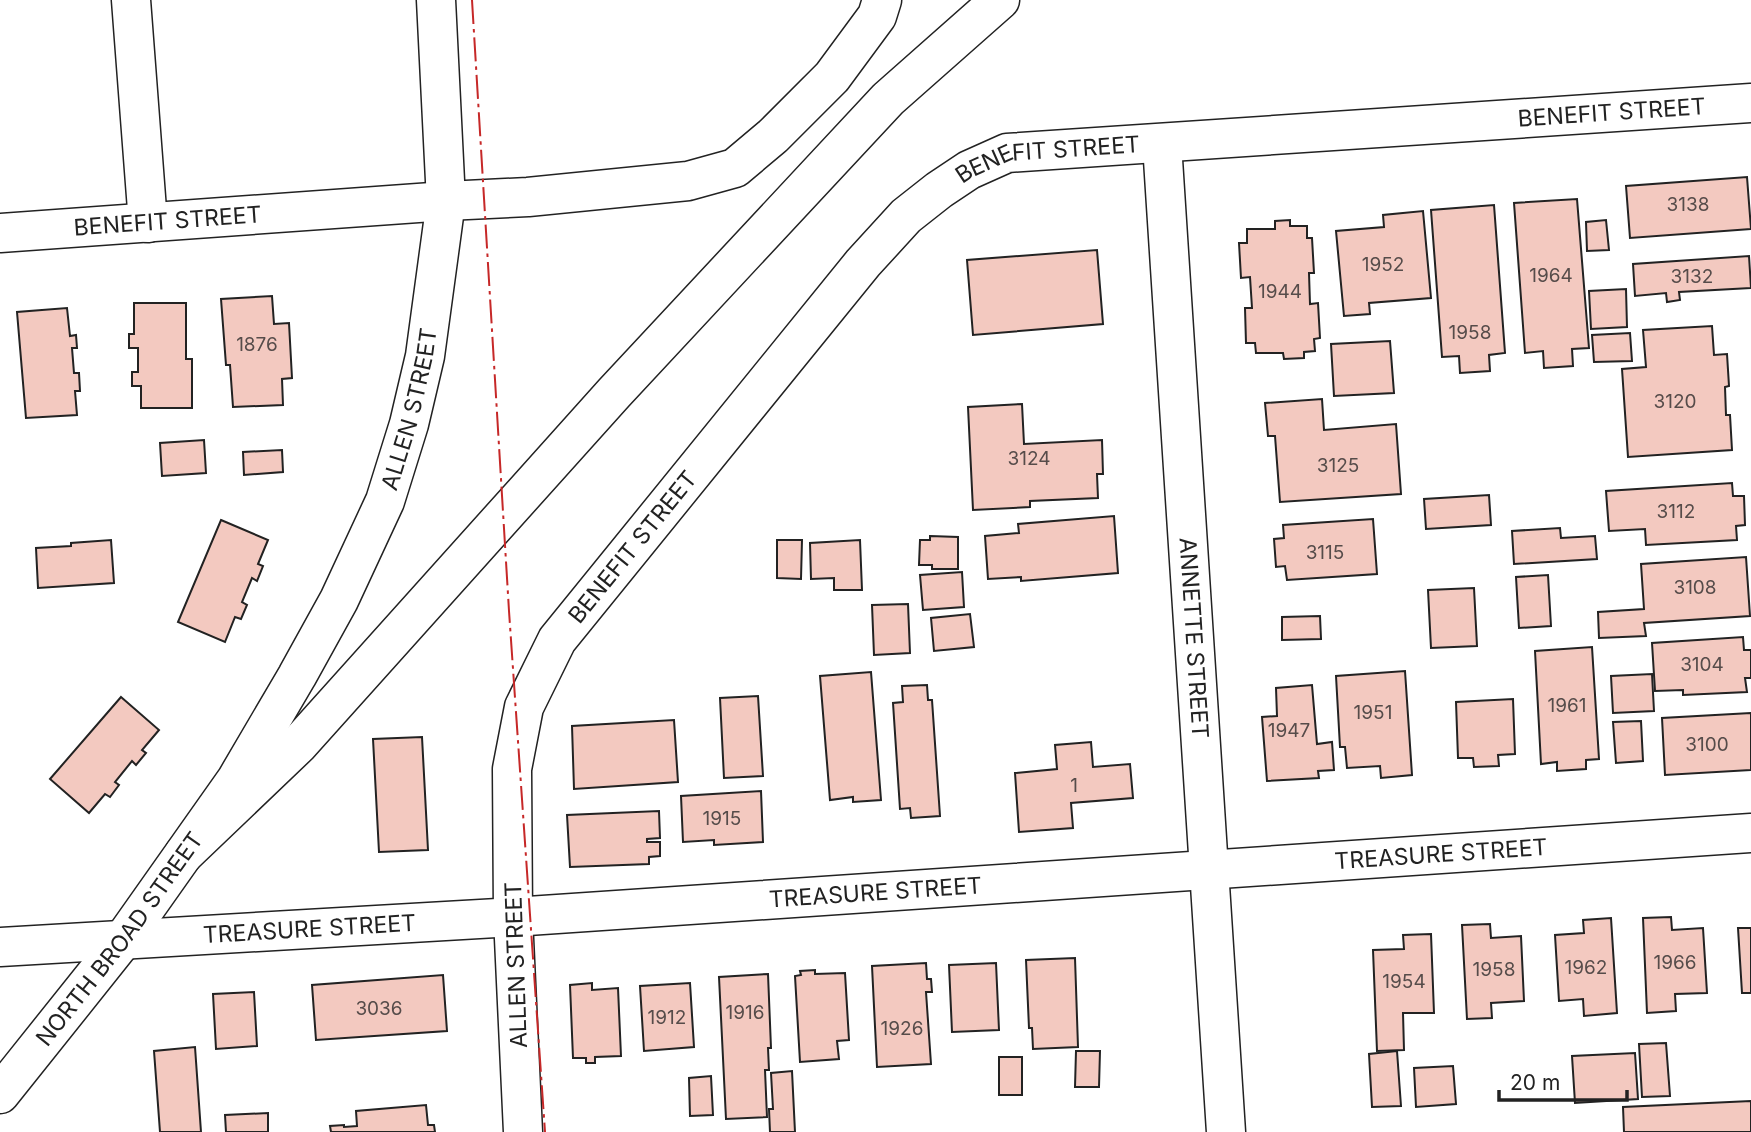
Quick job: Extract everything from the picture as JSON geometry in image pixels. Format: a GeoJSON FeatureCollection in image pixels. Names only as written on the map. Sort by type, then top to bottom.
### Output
{"type":"FeatureCollection","features":[{"type":"Feature","properties":{"kind":"main road"},"geometry":{"type":"LineString","coordinates":[[131,0],[148,223]]}},
{"type":"Feature","properties":{"kind":"main road","name":"ALLEN STREET"},"geometry":{"type":"LineString","coordinates":[[236,780],[339,600],[385,501],[409,424],[425,356],[446,201],[436,0]]}},
{"type":"Feature","properties":{"kind":"main road","name":"BENEFIT STREET"},"geometry":{"type":"LineString","coordinates":[[0,233],[528,197],[688,181],[734,168],[772,136],[832,77],[877,16],[882,0]]}},
{"type":"Feature","properties":{"kind":"main road"},"geometry":{"type":"LineString","coordinates":[[184,854],[298,745],[614,393],[888,99],[1000,0]]}},
{"type":"Feature","properties":{"kind":"main road","name":"BENEFIT STREET"},"geometry":{"type":"LineString","coordinates":[[558,640],[863,263],[906,216],[969,170],[1007,153],[1751,103]]}},
{"type":"Feature","properties":{"kind":"main road","name":"ANNETTE STREET"},"geometry":{"type":"LineString","coordinates":[[1162,144],[1226,1132]]}},
{"type":"Feature","properties":{"kind":"main road","name":"ALLEN STREET"},"geometry":{"type":"LineString","coordinates":[[523,1132],[513,917],[512,769],[524,707],[558,640]]}},
{"type":"Feature","properties":{"kind":"main road","name":"NORTH BROAD STREET"},"geometry":{"type":"LineString","coordinates":[[0,1094],[123,940],[236,780]]}},
{"type":"Feature","properties":{"kind":"main road","name":"TREASURE STREET"},"geometry":{"type":"LineString","coordinates":[[0,947],[513,917],[1751,833]]}},
{"type":"Feature","properties":{"kind":"building"},"geometry":{"type":"Polygon","coordinates":[[[1747,177],[1751,229],[1630,238],[1626,186],[1747,177]]]}},
{"type":"Feature","properties":{"kind":"building"},"geometry":{"type":"Polygon","coordinates":[[[1577,199],[1589,348],[1572,349],[1573,366],[1544,368],[1543,351],[1525,353],[1514,203],[1577,199]]]}},
{"type":"Feature","properties":{"kind":"building"},"geometry":{"type":"Polygon","coordinates":[[[1494,205],[1505,353],[1489,355],[1490,371],[1460,373],[1459,356],[1442,357],[1431,210],[1494,205]]]}},
{"type":"Feature","properties":{"kind":"building"},"geometry":{"type":"Polygon","coordinates":[[[1423,211],[1431,298],[1369,303],[1370,314],[1344,316],[1336,231],[1384,227],[1383,215],[1423,211]]]}},
{"type":"Feature","properties":{"kind":"building"},"geometry":{"type":"Polygon","coordinates":[[[1290,220],[1290,226],[1307,226],[1307,238],[1312,238],[1314,273],[1309,273],[1310,304],[1318,303],[1320,338],[1314,339],[1315,351],[1304,352],[1304,358],[1284,359],[1283,353],[1256,353],[1255,343],[1246,343],[1245,308],[1252,308],[1250,277],[1241,278],[1239,243],[1247,243],[1247,229],[1275,229],[1275,221],[1290,220]]]}},
{"type":"Feature","properties":{"kind":"building"},"geometry":{"type":"Polygon","coordinates":[[[1606,220],[1609,250],[1587,251],[1586,222],[1606,220]]]}},
{"type":"Feature","properties":{"kind":"building"},"geometry":{"type":"Polygon","coordinates":[[[1097,250],[1103,324],[973,335],[967,260],[1097,250]]]}},
{"type":"Feature","properties":{"kind":"building"},"geometry":{"type":"Polygon","coordinates":[[[1749,256],[1751,288],[1679,292],[1680,300],[1667,302],[1666,293],[1635,296],[1633,264],[1749,256]]]}},
{"type":"Feature","properties":{"kind":"building"},"geometry":{"type":"Polygon","coordinates":[[[1626,289],[1627,327],[1591,329],[1589,291],[1626,289]]]}},
{"type":"Feature","properties":{"kind":"building"},"geometry":{"type":"Polygon","coordinates":[[[272,296],[274,324],[289,323],[292,378],[282,379],[283,405],[233,407],[230,365],[226,365],[221,299],[272,296]]]}},
{"type":"Feature","properties":{"kind":"building"},"geometry":{"type":"Polygon","coordinates":[[[134,303],[186,303],[186,359],[192,359],[192,408],[141,408],[141,386],[132,386],[132,372],[138,372],[138,348],[129,348],[129,334],[134,334],[134,303]]]}},
{"type":"Feature","properties":{"kind":"building"},"geometry":{"type":"Polygon","coordinates":[[[67,308],[70,336],[76,335],[77,348],[72,348],[74,373],[79,373],[80,391],[75,391],[77,415],[26,418],[17,312],[67,308]]]}},
{"type":"Feature","properties":{"kind":"building"},"geometry":{"type":"Polygon","coordinates":[[[1712,326],[1714,355],[1727,354],[1729,386],[1725,387],[1726,415],[1730,415],[1732,450],[1628,457],[1622,369],[1646,367],[1643,330],[1712,326]]]}},
{"type":"Feature","properties":{"kind":"building"},"geometry":{"type":"Polygon","coordinates":[[[1630,333],[1632,361],[1594,362],[1592,335],[1630,333]]]}},
{"type":"Feature","properties":{"kind":"building"},"geometry":{"type":"Polygon","coordinates":[[[1390,341],[1394,393],[1334,396],[1331,344],[1390,341]]]}},
{"type":"Feature","properties":{"kind":"building"},"geometry":{"type":"Polygon","coordinates":[[[1322,399],[1324,430],[1396,424],[1401,494],[1280,502],[1275,436],[1268,436],[1265,403],[1322,399]]]}},
{"type":"Feature","properties":{"kind":"building"},"geometry":{"type":"Polygon","coordinates":[[[1022,404],[1024,444],[1102,440],[1103,474],[1097,474],[1098,498],[1030,501],[1030,507],[973,510],[968,407],[1022,404]]]}},
{"type":"Feature","properties":{"kind":"building"},"geometry":{"type":"Polygon","coordinates":[[[204,440],[206,473],[162,476],[160,443],[204,440]]]}},
{"type":"Feature","properties":{"kind":"building"},"geometry":{"type":"Polygon","coordinates":[[[282,450],[283,472],[244,475],[243,452],[282,450]]]}},
{"type":"Feature","properties":{"kind":"building"},"geometry":{"type":"Polygon","coordinates":[[[1732,483],[1733,496],[1744,496],[1745,525],[1736,526],[1737,540],[1646,545],[1645,529],[1609,531],[1606,491],[1732,483]]]}},
{"type":"Feature","properties":{"kind":"building"},"geometry":{"type":"Polygon","coordinates":[[[1489,495],[1491,525],[1426,529],[1424,499],[1489,495]]]}},
{"type":"Feature","properties":{"kind":"building"},"geometry":{"type":"Polygon","coordinates":[[[1114,516],[1118,573],[1021,581],[1021,577],[988,579],[985,536],[1019,533],[1018,524],[1114,516]]]}},
{"type":"Feature","properties":{"kind":"building"},"geometry":{"type":"Polygon","coordinates":[[[1373,519],[1377,574],[1287,580],[1285,566],[1276,567],[1274,539],[1284,538],[1283,525],[1373,519]]]}},
{"type":"Feature","properties":{"kind":"building"},"geometry":{"type":"Polygon","coordinates":[[[221,520],[268,540],[258,564],[263,566],[257,581],[252,578],[242,602],[247,605],[241,619],[235,617],[225,642],[178,622],[221,520]]]}},
{"type":"Feature","properties":{"kind":"building"},"geometry":{"type":"Polygon","coordinates":[[[1560,528],[1561,538],[1595,536],[1597,559],[1514,564],[1512,531],[1560,528]]]}},
{"type":"Feature","properties":{"kind":"building"},"geometry":{"type":"Polygon","coordinates":[[[930,536],[958,537],[958,569],[932,569],[932,565],[919,565],[920,540],[930,540],[930,536]]]}},
{"type":"Feature","properties":{"kind":"building"},"geometry":{"type":"Polygon","coordinates":[[[111,540],[114,583],[38,588],[36,548],[111,540]]]}},
{"type":"Feature","properties":{"kind":"building"},"geometry":{"type":"Polygon","coordinates":[[[777,540],[802,540],[801,579],[777,578],[777,540]]]}},
{"type":"Feature","properties":{"kind":"building"},"geometry":{"type":"Polygon","coordinates":[[[860,540],[862,590],[834,590],[834,578],[811,579],[810,543],[860,540]]]}},
{"type":"Feature","properties":{"kind":"building"},"geometry":{"type":"Polygon","coordinates":[[[1746,557],[1750,616],[1644,623],[1646,636],[1599,638],[1598,612],[1644,609],[1641,564],[1746,557]]]}},
{"type":"Feature","properties":{"kind":"building"},"geometry":{"type":"Polygon","coordinates":[[[962,572],[964,607],[923,610],[920,575],[962,572]]]}},
{"type":"Feature","properties":{"kind":"building"},"geometry":{"type":"Polygon","coordinates":[[[1548,575],[1551,626],[1519,628],[1516,577],[1548,575]]]}},
{"type":"Feature","properties":{"kind":"building"},"geometry":{"type":"Polygon","coordinates":[[[1474,588],[1477,646],[1431,648],[1428,590],[1474,588]]]}},
{"type":"Feature","properties":{"kind":"building"},"geometry":{"type":"Polygon","coordinates":[[[908,604],[910,653],[874,655],[872,605],[908,604]]]}},
{"type":"Feature","properties":{"kind":"building"},"geometry":{"type":"Polygon","coordinates":[[[970,614],[974,647],[934,651],[931,618],[970,614]]]}},
{"type":"Feature","properties":{"kind":"building"},"geometry":{"type":"Polygon","coordinates":[[[1320,616],[1321,639],[1282,640],[1282,617],[1320,616]]]}},
{"type":"Feature","properties":{"kind":"building"},"geometry":{"type":"Polygon","coordinates":[[[1743,637],[1744,650],[1751,650],[1751,678],[1745,678],[1747,692],[1683,695],[1683,690],[1655,691],[1652,643],[1743,637]]]}},
{"type":"Feature","properties":{"kind":"building"},"geometry":{"type":"Polygon","coordinates":[[[1592,647],[1599,759],[1586,760],[1586,769],[1557,771],[1557,762],[1541,764],[1535,651],[1592,647]]]}},
{"type":"Feature","properties":{"kind":"building"},"geometry":{"type":"Polygon","coordinates":[[[1405,671],[1412,775],[1381,778],[1380,766],[1347,768],[1345,747],[1340,747],[1336,676],[1405,671]]]}},
{"type":"Feature","properties":{"kind":"building"},"geometry":{"type":"Polygon","coordinates":[[[871,672],[881,800],[853,802],[853,797],[830,800],[820,676],[871,672]]]}},
{"type":"Feature","properties":{"kind":"building"},"geometry":{"type":"Polygon","coordinates":[[[1652,674],[1654,711],[1613,713],[1611,676],[1652,674]]]}},
{"type":"Feature","properties":{"kind":"building"},"geometry":{"type":"Polygon","coordinates":[[[927,685],[928,700],[932,700],[940,816],[911,818],[910,808],[900,809],[893,703],[903,702],[902,686],[927,685]]]}},
{"type":"Feature","properties":{"kind":"building"},"geometry":{"type":"Polygon","coordinates":[[[1312,685],[1317,744],[1332,742],[1334,770],[1318,771],[1319,778],[1267,781],[1262,717],[1277,716],[1276,688],[1312,685]]]}},
{"type":"Feature","properties":{"kind":"building"},"geometry":{"type":"Polygon","coordinates":[[[758,696],[763,776],[724,778],[720,698],[758,696]]]}},
{"type":"Feature","properties":{"kind":"building"},"geometry":{"type":"Polygon","coordinates":[[[121,697],[159,730],[142,750],[146,753],[136,765],[132,761],[115,782],[119,785],[110,797],[105,794],[89,813],[50,779],[121,697]]]}},
{"type":"Feature","properties":{"kind":"building"},"geometry":{"type":"Polygon","coordinates":[[[1513,699],[1515,754],[1498,755],[1499,766],[1474,767],[1473,758],[1458,758],[1456,702],[1513,699]]]}},
{"type":"Feature","properties":{"kind":"building"},"geometry":{"type":"Polygon","coordinates":[[[1751,713],[1751,770],[1665,775],[1662,718],[1751,713]]]}},
{"type":"Feature","properties":{"kind":"building"},"geometry":{"type":"Polygon","coordinates":[[[674,720],[678,782],[574,789],[572,726],[674,720]]]}},
{"type":"Feature","properties":{"kind":"building"},"geometry":{"type":"Polygon","coordinates":[[[1641,721],[1643,761],[1616,763],[1613,722],[1641,721]]]}},
{"type":"Feature","properties":{"kind":"building"},"geometry":{"type":"Polygon","coordinates":[[[422,737],[428,850],[379,852],[373,739],[422,737]]]}},
{"type":"Feature","properties":{"kind":"building"},"geometry":{"type":"Polygon","coordinates":[[[1091,742],[1093,767],[1130,764],[1133,798],[1071,803],[1073,828],[1019,832],[1015,773],[1057,769],[1055,745],[1091,742]]]}},
{"type":"Feature","properties":{"kind":"building"},"geometry":{"type":"Polygon","coordinates":[[[761,791],[763,842],[714,845],[714,840],[683,842],[681,796],[761,791]]]}},
{"type":"Feature","properties":{"kind":"building"},"geometry":{"type":"Polygon","coordinates":[[[659,811],[660,838],[647,839],[647,842],[660,842],[660,856],[649,857],[649,864],[570,867],[567,815],[659,811]]]}},
{"type":"Feature","properties":{"kind":"building"},"geometry":{"type":"Polygon","coordinates":[[[1671,917],[1672,930],[1703,928],[1707,993],[1675,994],[1676,1011],[1647,1013],[1643,918],[1671,917]]]}},
{"type":"Feature","properties":{"kind":"building"},"geometry":{"type":"Polygon","coordinates":[[[1611,918],[1617,1013],[1584,1016],[1583,999],[1559,1001],[1555,935],[1584,933],[1583,920],[1611,918]]]}},
{"type":"Feature","properties":{"kind":"building"},"geometry":{"type":"Polygon","coordinates":[[[1490,924],[1491,938],[1521,936],[1524,1001],[1491,1003],[1492,1018],[1467,1019],[1462,925],[1490,924]]]}},
{"type":"Feature","properties":{"kind":"building"},"geometry":{"type":"Polygon","coordinates":[[[1738,928],[1751,928],[1751,993],[1742,993],[1738,928]]]}},
{"type":"Feature","properties":{"kind":"building"},"geometry":{"type":"Polygon","coordinates":[[[1431,934],[1434,1013],[1403,1013],[1404,1050],[1377,1051],[1373,950],[1404,949],[1403,935],[1431,934]]]}},
{"type":"Feature","properties":{"kind":"building"},"geometry":{"type":"Polygon","coordinates":[[[1075,958],[1078,1047],[1033,1049],[1032,1028],[1029,1028],[1026,960],[1075,958]]]}},
{"type":"Feature","properties":{"kind":"building"},"geometry":{"type":"Polygon","coordinates":[[[926,963],[927,979],[931,979],[932,992],[926,992],[931,1064],[877,1067],[872,966],[926,963]]]}},
{"type":"Feature","properties":{"kind":"building"},"geometry":{"type":"Polygon","coordinates":[[[996,963],[999,1030],[952,1032],[949,965],[996,963]]]}},
{"type":"Feature","properties":{"kind":"building"},"geometry":{"type":"Polygon","coordinates":[[[815,970],[815,974],[845,973],[849,1040],[837,1041],[839,1059],[800,1062],[795,976],[801,975],[800,971],[815,970]]]}},
{"type":"Feature","properties":{"kind":"building"},"geometry":{"type":"Polygon","coordinates":[[[768,974],[771,1048],[768,1048],[769,1070],[765,1070],[767,1117],[726,1119],[719,977],[768,974]]]}},
{"type":"Feature","properties":{"kind":"building"},"geometry":{"type":"Polygon","coordinates":[[[443,975],[447,1031],[316,1040],[312,985],[443,975]]]}},
{"type":"Feature","properties":{"kind":"building"},"geometry":{"type":"Polygon","coordinates":[[[592,983],[592,990],[618,988],[621,1056],[595,1057],[595,1063],[586,1063],[586,1058],[573,1058],[570,985],[592,983]]]}},
{"type":"Feature","properties":{"kind":"building"},"geometry":{"type":"Polygon","coordinates":[[[690,983],[694,1047],[644,1051],[640,986],[690,983]]]}},
{"type":"Feature","properties":{"kind":"building"},"geometry":{"type":"Polygon","coordinates":[[[254,992],[257,1046],[216,1049],[213,994],[254,992]]]}},
{"type":"Feature","properties":{"kind":"building"},"geometry":{"type":"Polygon","coordinates":[[[1666,1043],[1670,1096],[1642,1097],[1639,1044],[1666,1043]]]}},
{"type":"Feature","properties":{"kind":"building"},"geometry":{"type":"Polygon","coordinates":[[[195,1047],[201,1132],[160,1132],[154,1051],[195,1047]]]}},
{"type":"Feature","properties":{"kind":"building"},"geometry":{"type":"Polygon","coordinates":[[[1076,1051],[1100,1051],[1099,1087],[1075,1087],[1076,1051]]]}},
{"type":"Feature","properties":{"kind":"building"},"geometry":{"type":"Polygon","coordinates":[[[1397,1051],[1401,1106],[1372,1107],[1369,1054],[1397,1051]]]}},
{"type":"Feature","properties":{"kind":"building"},"geometry":{"type":"Polygon","coordinates":[[[1635,1053],[1638,1099],[1575,1103],[1572,1056],[1635,1053]]]}},
{"type":"Feature","properties":{"kind":"building"},"geometry":{"type":"Polygon","coordinates":[[[999,1057],[1022,1057],[1022,1095],[999,1095],[999,1057]]]}},
{"type":"Feature","properties":{"kind":"building"},"geometry":{"type":"Polygon","coordinates":[[[1453,1066],[1456,1104],[1416,1107],[1414,1068],[1453,1066]]]}},
{"type":"Feature","properties":{"kind":"building"},"geometry":{"type":"Polygon","coordinates":[[[792,1071],[795,1132],[770,1132],[769,1109],[773,1109],[771,1073],[792,1071]]]}},
{"type":"Feature","properties":{"kind":"building"},"geometry":{"type":"Polygon","coordinates":[[[711,1076],[713,1115],[690,1116],[689,1078],[711,1076]]]}},
{"type":"Feature","properties":{"kind":"building"},"geometry":{"type":"Polygon","coordinates":[[[1751,1101],[1751,1132],[1624,1132],[1623,1107],[1751,1101]]]}},
{"type":"Feature","properties":{"kind":"building"},"geometry":{"type":"Polygon","coordinates":[[[426,1105],[428,1125],[434,1125],[435,1132],[331,1132],[330,1126],[357,1126],[356,1111],[426,1105]]]}},
{"type":"Feature","properties":{"kind":"building"},"geometry":{"type":"Polygon","coordinates":[[[268,1113],[268,1132],[226,1132],[225,1115],[268,1113]]]}},
{"type":"Feature","properties":{"kind":"power"},"geometry":{"type":"LineString","coordinates":[[472,0],[509,611],[545,1132]]}}]}
